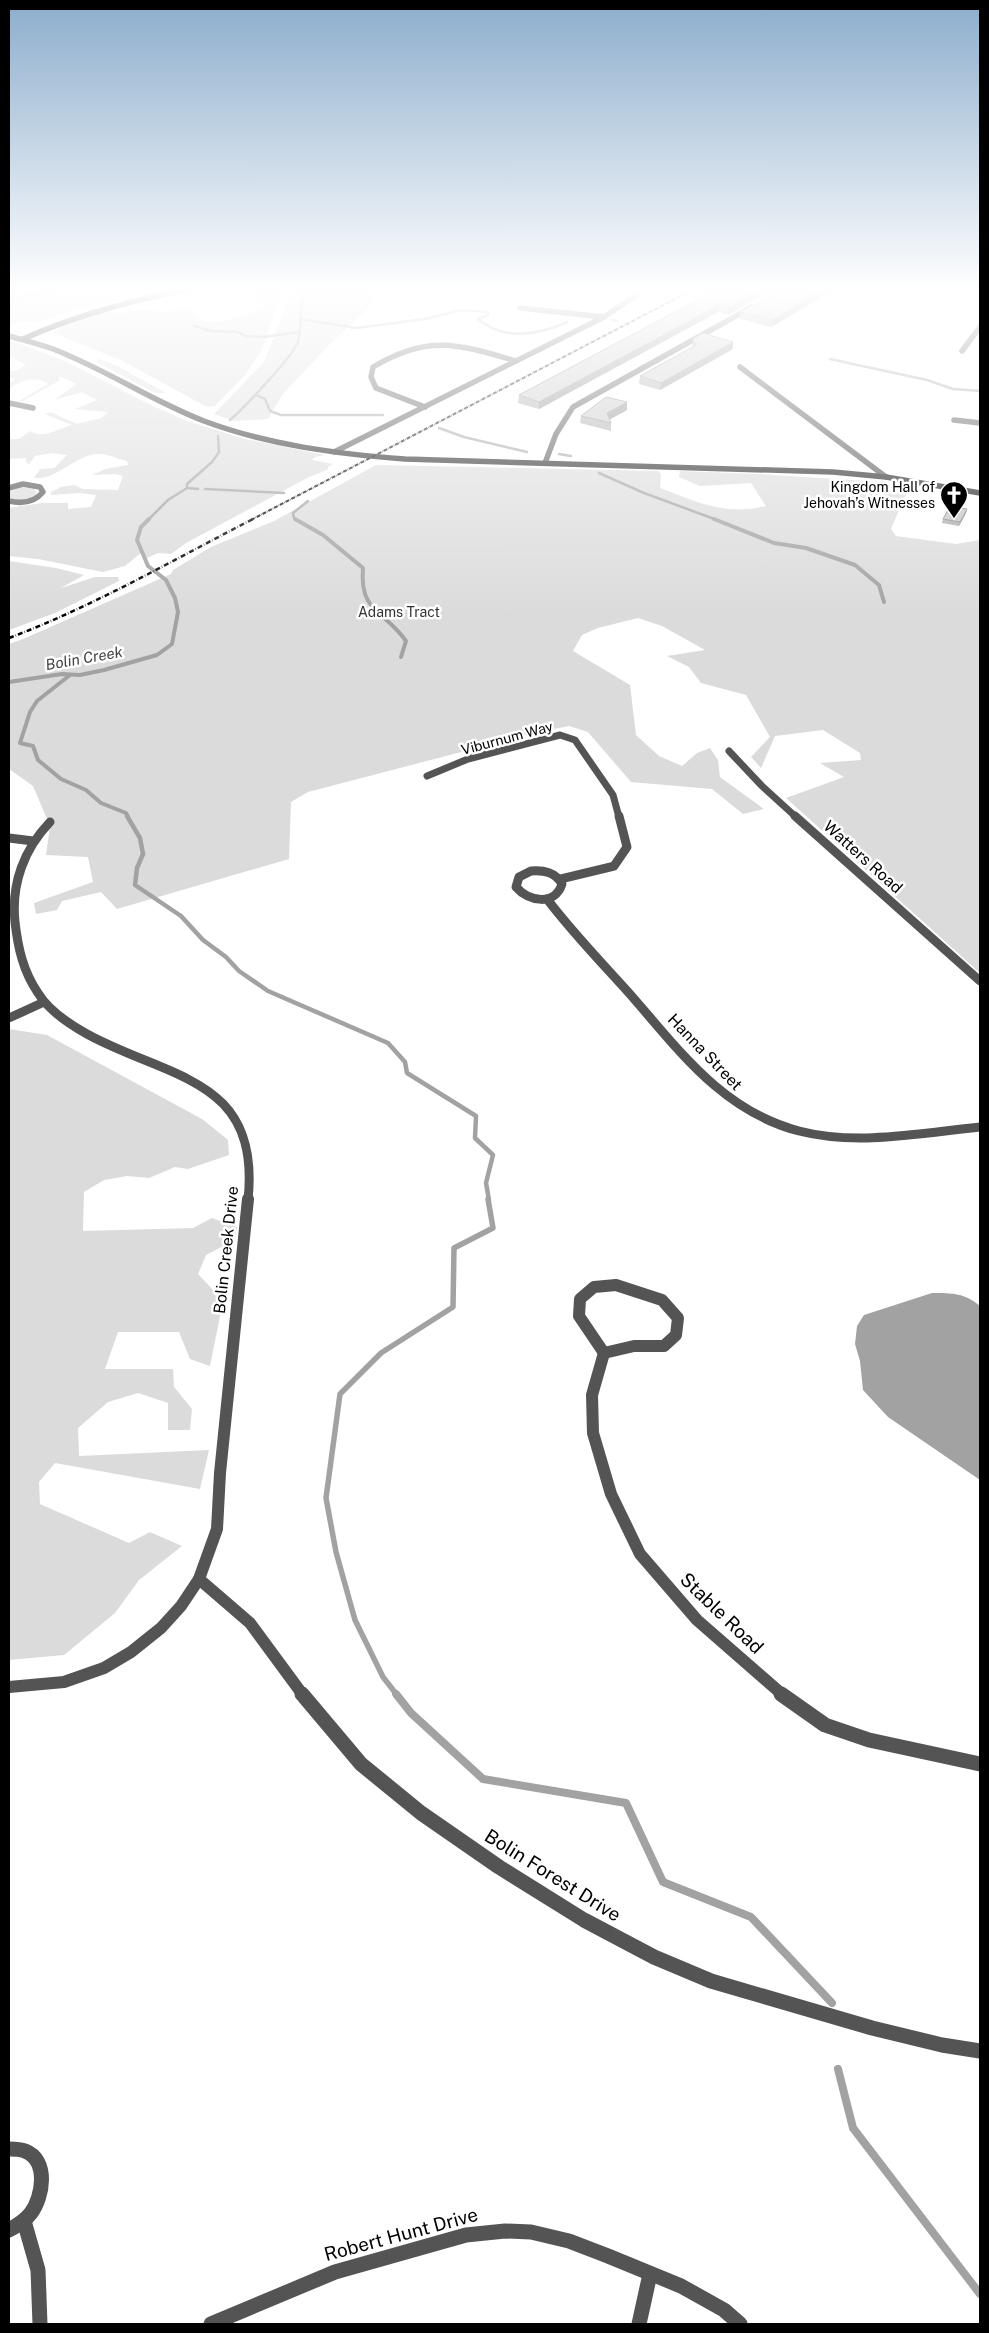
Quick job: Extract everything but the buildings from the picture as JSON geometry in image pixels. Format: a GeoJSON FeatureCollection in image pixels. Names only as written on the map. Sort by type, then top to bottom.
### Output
{"type":"FeatureCollection","features":[{"type":"Feature","properties":{"kind":"main road"},"geometry":{"type":"LineString","coordinates":[[156,398],[202,420],[240,433],[334,452],[406,459],[815,471],[886,477],[980,493]]}},
{"type":"Feature","properties":{"kind":"street"},"geometry":{"type":"LineString","coordinates":[[401,398],[425,407]]}},
{"type":"Feature","properties":{"kind":"street"},"geometry":{"type":"LineString","coordinates":[[334,452],[443,398]]}},
{"type":"Feature","properties":{"kind":"street"},"geometry":{"type":"LineString","coordinates":[[545,463],[548,451],[572,407],[588,398]]}},
{"type":"Feature","properties":{"kind":"street"},"geometry":{"type":"LineString","coordinates":[[781,398],[886,477]]}},
{"type":"Feature","properties":{"kind":"street"},"geometry":{"type":"LineString","coordinates":[[9,403],[33,408]]}},
{"type":"Feature","properties":{"kind":"street"},"geometry":{"type":"LineString","coordinates":[[954,420],[980,424]]}},
{"type":"Feature","properties":{"kind":"street"},"geometry":{"type":"LineString","coordinates":[[9,488],[30,484],[40,487],[43,492],[32,500],[19,503],[9,501]]}},
{"type":"Feature","properties":{"kind":"street","name":"Viburnum Way"},"geometry":{"type":"LineString","coordinates":[[427,776],[468,759],[543,738],[560,735],[575,740],[613,795],[627,847],[614,866],[560,879]]}},
{"type":"Feature","properties":{"kind":"street","name":"Watters Road"},"geometry":{"type":"LineString","coordinates":[[729,751],[762,786],[962,967],[980,981]]}},
{"type":"Feature","properties":{"kind":"street","name":"Bolin Creek Drive"},"geometry":{"type":"LineString","coordinates":[[9,1687],[64,1682],[111,1664],[131,1652],[161,1628],[181,1606],[199,1579],[217,1530],[220,1473],[250,1174],[248,1151],[241,1132],[232,1114],[218,1099],[202,1085],[186,1076],[108,1046],[80,1032],[50,1010],[30,981],[20,959],[15,926],[16,878],[24,854],[50,822]]}},
{"type":"Feature","properties":{"kind":"street"},"geometry":{"type":"LineString","coordinates":[[9,838],[33,841]]}},
{"type":"Feature","properties":{"kind":"street"},"geometry":{"type":"LineString","coordinates":[[538,870],[553,873],[560,879],[561,888],[559,893],[547,899],[532,899],[519,892],[516,882],[519,877],[538,870]]}},
{"type":"Feature","properties":{"kind":"street","name":"Hanna Street"},"geometry":{"type":"LineString","coordinates":[[547,899],[555,911],[704,1076],[721,1093],[759,1118],[809,1134],[844,1138],[980,1127]]}},
{"type":"Feature","properties":{"kind":"street"},"geometry":{"type":"LineString","coordinates":[[9,1018],[44,1002]]}},
{"type":"Feature","properties":{"kind":"street"},"geometry":{"type":"LineString","coordinates":[[616,1285],[662,1300],[678,1318],[676,1335],[664,1346],[634,1346],[604,1353],[579,1316],[580,1299],[594,1287],[616,1285]]}},
{"type":"Feature","properties":{"kind":"street","name":"Stable Road"},"geometry":{"type":"LineString","coordinates":[[604,1353],[592,1395],[595,1441],[611,1494],[640,1554],[672,1593],[697,1620],[774,1687],[825,1725],[869,1740],[980,1764]]}},
{"type":"Feature","properties":{"kind":"street","name":"Bolin Forest Drive"},"geometry":{"type":"LineString","coordinates":[[199,1579],[250,1623],[317,1714],[360,1764],[421,1813],[499,1867],[584,1920],[654,1957],[711,1981],[872,2028],[942,2045],[980,2051]]}},
{"type":"Feature","properties":{"kind":"street"},"geometry":{"type":"LineString","coordinates":[[9,2149],[18,2148],[28,2151],[36,2158],[41,2170],[42,2183],[40,2197],[33,2210],[24,2221],[9,2230]]}},
{"type":"Feature","properties":{"kind":"street"},"geometry":{"type":"LineString","coordinates":[[24,2221],[38,2270],[40,2324]]}},
{"type":"Feature","properties":{"kind":"street","name":"Robert Hunt Drive"},"geometry":{"type":"LineString","coordinates":[[211,2324],[335,2272],[466,2235],[505,2231],[531,2232],[569,2241],[681,2286],[724,2310],[740,2324]]}},
{"type":"Feature","properties":{"kind":"street"},"geometry":{"type":"LineString","coordinates":[[639,2324],[650,2274]]}},
{"type":"Feature","properties":{"kind":"green space"},"geometry":{"type":"Polygon","coordinates":[[[93,398],[137,398],[187,421],[245,439],[325,455],[315,457],[312,460],[333,464],[327,470],[309,477],[186,543],[171,554],[158,553],[145,559],[142,552],[125,566],[103,572],[38,559],[9,556],[9,508],[42,503],[68,503],[68,509],[91,507],[96,495],[79,493],[51,495],[51,492],[61,487],[74,485],[83,489],[118,490],[123,476],[116,474],[92,475],[105,469],[128,465],[127,461],[108,455],[96,454],[88,456],[50,476],[42,478],[34,478],[40,469],[54,468],[67,455],[52,453],[35,456],[29,464],[26,462],[26,458],[9,459],[9,439],[19,439],[30,431],[46,434],[72,425],[45,414],[50,412],[77,424],[101,418],[108,412],[75,409],[97,400],[93,398]]]}},
{"type":"Feature","properties":{"kind":"green space"},"geometry":{"type":"Polygon","coordinates":[[[190,398],[223,398],[215,406],[207,407],[190,398]]]}},
{"type":"Feature","properties":{"kind":"green space"},"geometry":{"type":"Polygon","coordinates":[[[230,398],[280,398],[268,419],[234,421],[214,414],[230,398]]]}},
{"type":"Feature","properties":{"kind":"green space","name":"Adams Tract"},"geometry":{"type":"Polygon","coordinates":[[[376,465],[658,471],[661,474],[660,488],[712,506],[737,509],[766,506],[751,483],[700,486],[679,477],[680,471],[867,481],[871,488],[886,493],[901,492],[911,487],[904,498],[891,529],[896,536],[956,544],[980,540],[980,973],[786,798],[844,777],[820,763],[861,760],[860,753],[823,730],[775,736],[761,768],[751,757],[770,737],[746,695],[701,683],[689,667],[667,656],[705,650],[662,626],[638,618],[598,628],[582,635],[573,651],[630,685],[636,735],[659,756],[682,766],[697,753],[710,748],[718,760],[720,777],[764,809],[743,814],[712,789],[631,782],[588,732],[569,726],[534,733],[308,792],[291,802],[289,859],[117,909],[101,892],[62,901],[57,910],[36,914],[34,903],[93,882],[88,857],[46,855],[50,826],[33,786],[9,769],[9,644],[171,574],[173,570],[211,547],[274,521],[376,465]]]}},
{"type":"Feature","properties":{"kind":"green space"},"geometry":{"type":"Polygon","coordinates":[[[22,487],[33,488],[37,493],[31,498],[24,500],[9,498],[9,492],[22,487]]]}},
{"type":"Feature","properties":{"kind":"green space"},"geometry":{"type":"Polygon","coordinates":[[[9,561],[56,568],[84,575],[61,588],[95,577],[118,577],[119,581],[55,613],[9,630],[9,561]]]}},
{"type":"Feature","properties":{"kind":"green space"},"geometry":{"type":"Polygon","coordinates":[[[9,1029],[47,1035],[202,1119],[228,1140],[229,1155],[188,1169],[175,1167],[149,1178],[127,1176],[104,1180],[84,1192],[83,1231],[193,1228],[212,1218],[237,1227],[235,1240],[206,1255],[198,1274],[214,1291],[221,1311],[210,1366],[190,1359],[179,1332],[118,1332],[105,1369],[173,1369],[174,1387],[192,1409],[190,1430],[168,1430],[168,1403],[138,1393],[108,1402],[78,1428],[79,1456],[209,1450],[200,1489],[55,1463],[39,1482],[40,1504],[129,1543],[150,1532],[182,1546],[139,1580],[115,1613],[64,1655],[9,1660],[9,1029]]]}},
{"type":"Feature","properties":{"kind":"shaded area"},"geometry":{"type":"Polygon","coordinates":[[[932,1293],[963,1296],[980,1306],[980,1480],[888,1417],[863,1390],[860,1361],[855,1344],[857,1326],[864,1315],[932,1293]]]}},
{"type":"Feature","properties":{"kind":"waterway","name":"Bolin Creek"},"geometry":{"type":"LineString","coordinates":[[230,420],[253,398]]}},
{"type":"Feature","properties":{"kind":"waterway"},"geometry":{"type":"LineString","coordinates":[[262,398],[265,399],[270,411],[281,415],[383,415]]}},
{"type":"Feature","properties":{"kind":"waterway"},"geometry":{"type":"LineString","coordinates":[[439,428],[464,437],[527,452]]}},
{"type":"Feature","properties":{"kind":"waterway","name":"Bolin Creek"},"geometry":{"type":"LineString","coordinates":[[187,488],[187,484],[212,462],[219,452],[218,436]]}},
{"type":"Feature","properties":{"kind":"waterway"},"geometry":{"type":"LineString","coordinates":[[559,454],[571,456]]}},
{"type":"Feature","properties":{"kind":"waterway"},"geometry":{"type":"LineString","coordinates":[[599,473],[644,493],[717,520]]}},
{"type":"Feature","properties":{"kind":"waterway","name":"Bolin Creek"},"geometry":{"type":"LineString","coordinates":[[9,682],[62,674],[80,675],[104,670],[157,655],[172,644],[178,612],[175,598],[166,580],[148,566],[137,540],[141,527],[168,500],[187,488]]}},
{"type":"Feature","properties":{"kind":"waterway"},"geometry":{"type":"LineString","coordinates":[[187,488],[198,489]]}},
{"type":"Feature","properties":{"kind":"waterway"},"geometry":{"type":"LineString","coordinates":[[205,489],[284,493]]}},
{"type":"Feature","properties":{"kind":"waterway"},"geometry":{"type":"LineString","coordinates":[[297,520],[294,518],[293,513],[308,501]]}},
{"type":"Feature","properties":{"kind":"waterway"},"geometry":{"type":"LineString","coordinates":[[295,519],[323,535],[363,568],[365,594],[369,602],[406,641],[401,657]]}},
{"type":"Feature","properties":{"kind":"waterway"},"geometry":{"type":"LineString","coordinates":[[714,519],[774,543],[806,548],[855,565],[879,585],[884,602]]}},
{"type":"Feature","properties":{"kind":"waterway"},"geometry":{"type":"LineString","coordinates":[[70,675],[37,701],[30,712],[20,743],[33,746],[38,760],[61,779],[86,790],[101,803],[126,813],[128,817]]}},
{"type":"Feature","properties":{"kind":"waterway"},"geometry":{"type":"LineString","coordinates":[[127,816],[140,838],[143,854],[137,868],[135,885],[181,916],[203,940],[226,957],[239,971],[268,991],[388,1043],[405,1062],[407,1073],[476,1116],[475,1138],[493,1155],[486,1183],[489,1200]]}},
{"type":"Feature","properties":{"kind":"waterway"},"geometry":{"type":"LineString","coordinates":[[397,1695],[383,1677],[355,1620],[336,1552],[326,1498],[340,1394],[381,1353],[453,1307],[454,1248],[493,1228],[488,1199]]}},
{"type":"Feature","properties":{"kind":"waterway"},"geometry":{"type":"LineString","coordinates":[[396,1694],[411,1713],[483,1779],[626,1803],[663,1882],[751,1917],[832,2003]]}},
{"type":"Feature","properties":{"kind":"waterway"},"geometry":{"type":"LineString","coordinates":[[838,2069],[853,2128],[980,2294]]}},
{"type":"Feature","properties":{"kind":"railway"},"geometry":{"type":"LineString","coordinates":[[251,520],[485,398]]}},
{"type":"Feature","properties":{"kind":"railway"},"geometry":{"type":"LineString","coordinates":[[9,638],[72,612],[253,519]]}},
{"type":"Feature","properties":{"kind":"place","name":"Kingdom Hall of Jehovah’s Witnesses"},"geometry":{"type":"Point","coordinates":[954,519]}}]}
